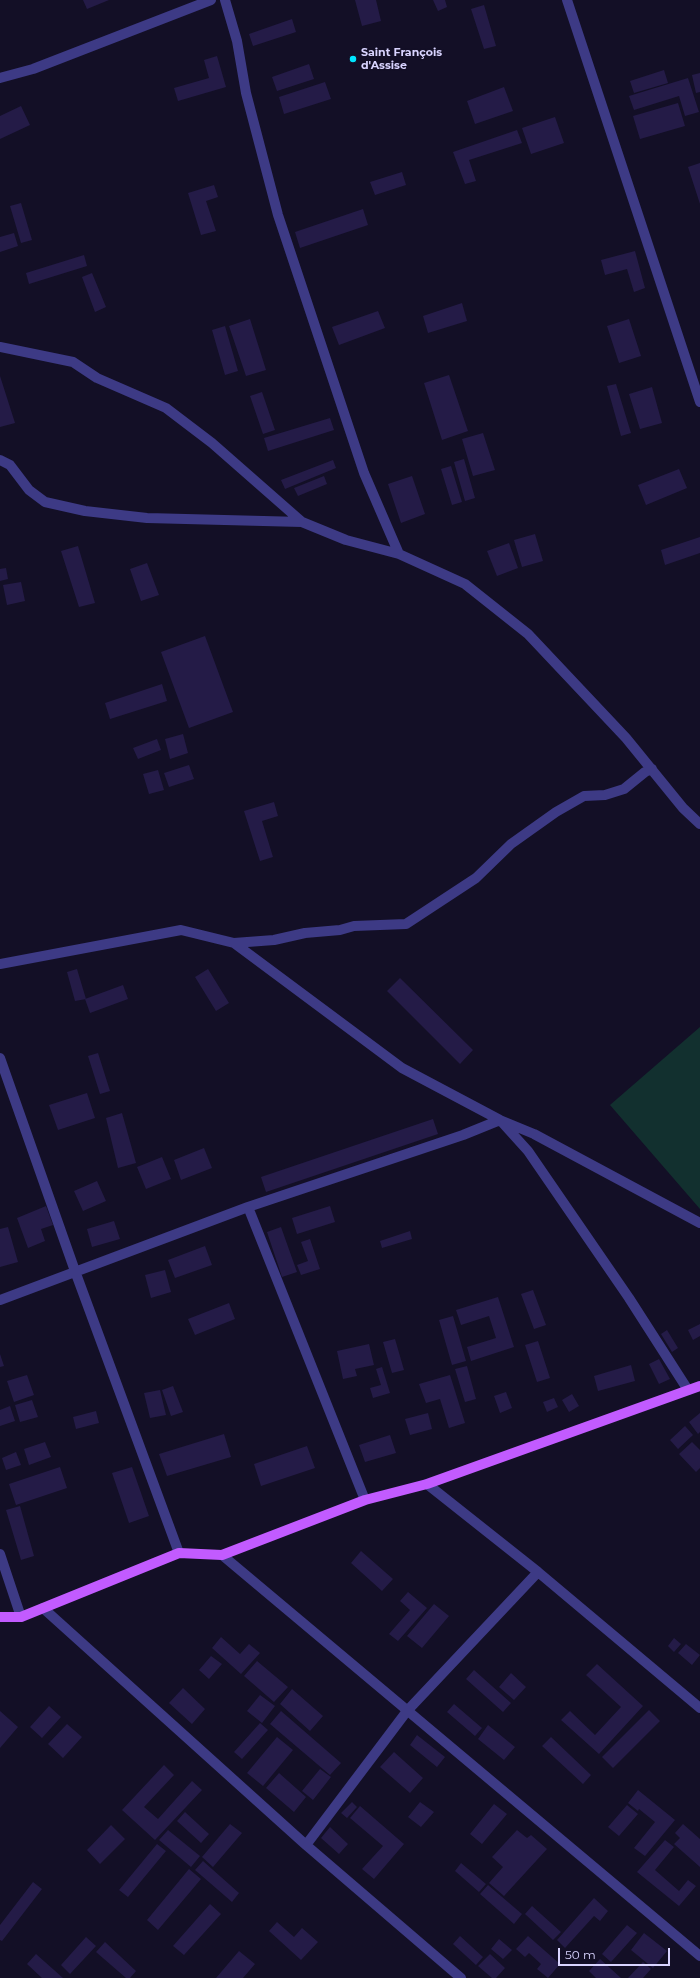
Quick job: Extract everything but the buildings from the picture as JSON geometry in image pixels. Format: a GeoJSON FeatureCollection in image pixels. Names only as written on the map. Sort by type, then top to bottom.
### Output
{"type":"FeatureCollection","features":[{"type":"Feature","properties":{"kind":"main road"},"geometry":{"type":"LineString","coordinates":[[0,1617],[21,1616],[179,1553],[222,1555],[365,1500],[427,1484],[700,1386]]}},
{"type":"Feature","properties":{"kind":"street"},"geometry":{"type":"LineString","coordinates":[[0,78],[33,69],[210,0]]}},
{"type":"Feature","properties":{"kind":"street"},"geometry":{"type":"LineString","coordinates":[[225,0],[236,41],[246,93],[278,215],[364,473],[399,554]]}},
{"type":"Feature","properties":{"kind":"street"},"geometry":{"type":"LineString","coordinates":[[568,0],[700,402]]}},
{"type":"Feature","properties":{"kind":"street"},"geometry":{"type":"LineString","coordinates":[[0,347],[73,362],[97,378],[166,408],[217,448],[302,522],[346,540],[399,554],[465,584],[528,634],[626,738],[683,808],[700,824]]}},
{"type":"Feature","properties":{"kind":"street"},"geometry":{"type":"LineString","coordinates":[[0,460],[10,465],[29,490],[45,502],[85,511],[147,518],[302,522]]}},
{"type":"Feature","properties":{"kind":"street"},"geometry":{"type":"LineString","coordinates":[[0,964],[181,930],[234,943],[274,940],[305,933],[340,930],[354,926],[406,924],[476,878],[511,844],[556,812],[584,796],[605,795],[624,789],[645,772],[652,769]]}},
{"type":"Feature","properties":{"kind":"street"},"geometry":{"type":"LineString","coordinates":[[234,943],[402,1068],[500,1120],[534,1134],[700,1223]]}},
{"type":"Feature","properties":{"kind":"street"},"geometry":{"type":"LineString","coordinates":[[0,1058],[75,1271],[179,1553]]}},
{"type":"Feature","properties":{"kind":"street"},"geometry":{"type":"LineString","coordinates":[[0,1300],[248,1207],[463,1135],[500,1120]]}},
{"type":"Feature","properties":{"kind":"street"},"geometry":{"type":"LineString","coordinates":[[500,1120],[528,1150],[629,1298],[688,1390]]}},
{"type":"Feature","properties":{"kind":"street"},"geometry":{"type":"LineString","coordinates":[[248,1207],[365,1500]]}},
{"type":"Feature","properties":{"kind":"street"},"geometry":{"type":"LineString","coordinates":[[427,1484],[538,1572],[700,1708]]}},
{"type":"Feature","properties":{"kind":"street"},"geometry":{"type":"LineString","coordinates":[[0,1554],[21,1616]]}},
{"type":"Feature","properties":{"kind":"street"},"geometry":{"type":"LineString","coordinates":[[222,1555],[406,1711],[700,1956]]}},
{"type":"Feature","properties":{"kind":"street"},"geometry":{"type":"LineString","coordinates":[[306,1845],[406,1711],[538,1572]]}},
{"type":"Feature","properties":{"kind":"street"},"geometry":{"type":"LineString","coordinates":[[42,1608],[306,1845],[461,1978]]}},
{"type":"Feature","properties":{"kind":"green space"},"geometry":{"type":"Polygon","coordinates":[[[700,1027],[700,1209],[610,1105],[700,1027]]]}},
{"type":"Feature","properties":{"kind":"place","name":"Saint François d'Assise"},"geometry":{"type":"Point","coordinates":[353,59]}}]}
